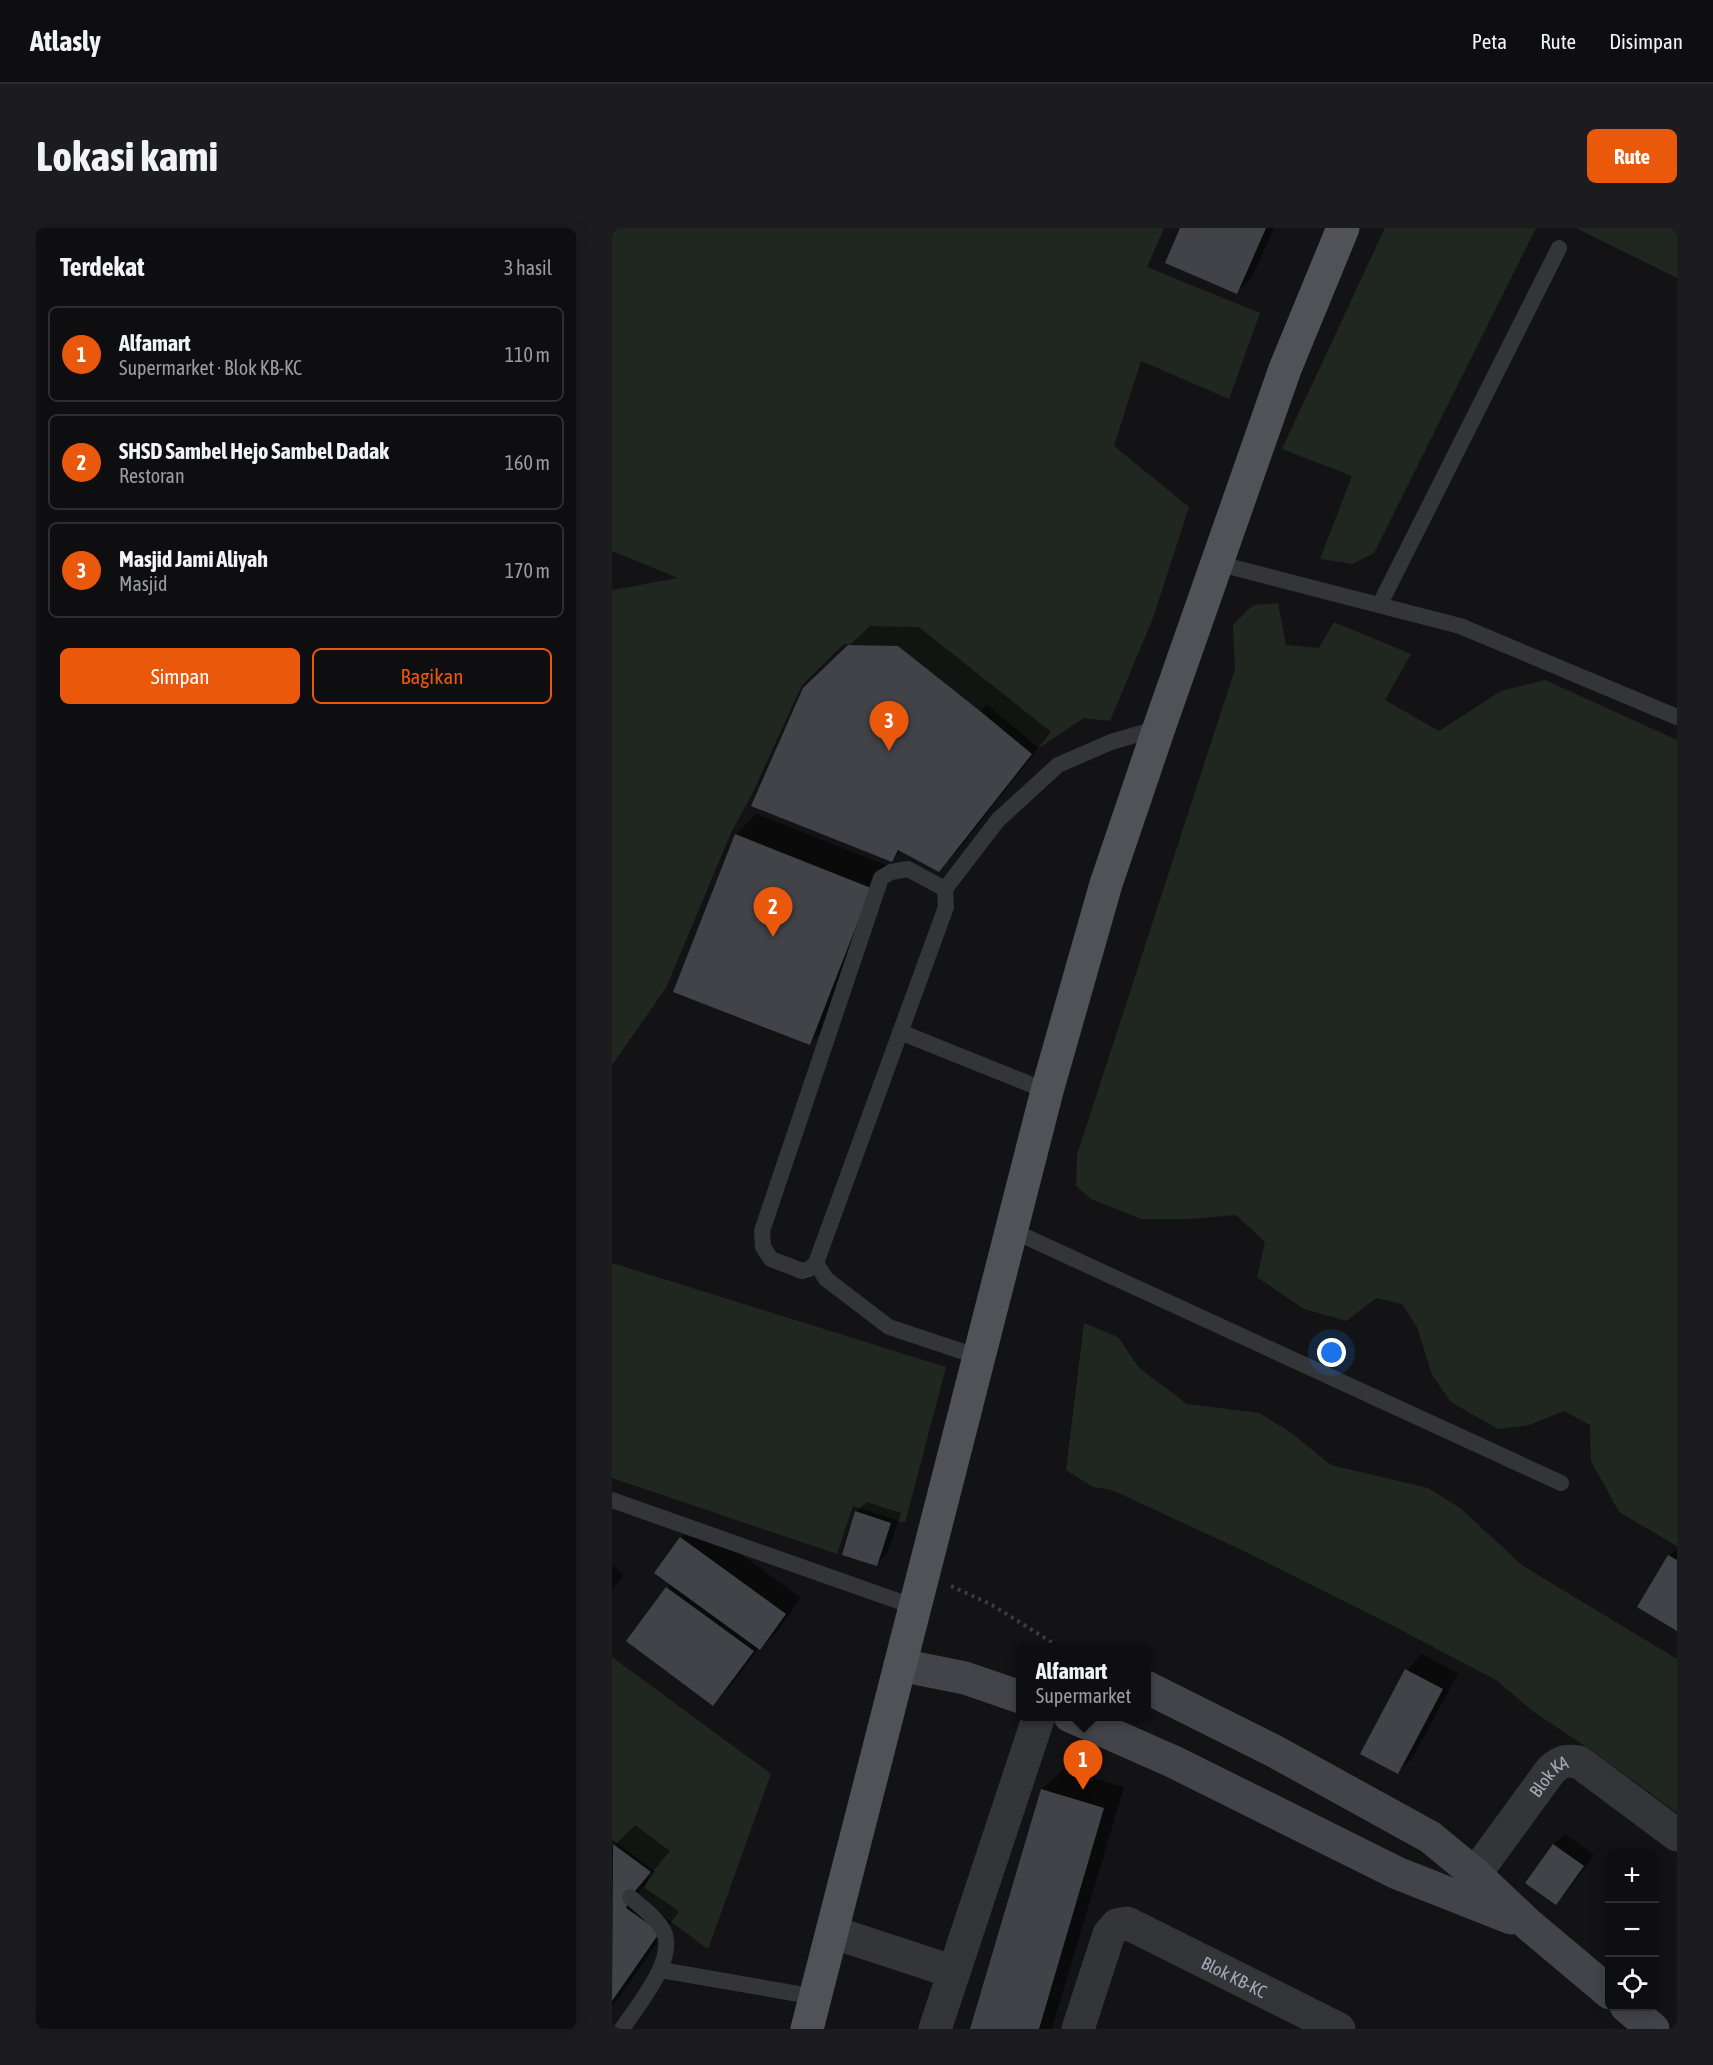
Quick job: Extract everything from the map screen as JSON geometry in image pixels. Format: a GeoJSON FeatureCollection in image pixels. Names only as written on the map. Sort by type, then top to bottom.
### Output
{"type":"FeatureCollection","features":[{"type":"Feature","properties":{"kind":"main road"},"geometry":{"type":"LineString","coordinates":[[807,2029],[1047,1091],[1106,884],[1285,369],[1343,228]]}},
{"type":"Feature","properties":{"kind":"street"},"geometry":{"type":"LineString","coordinates":[[900,1665],[965,1678],[1016,1696]]}},
{"type":"Feature","properties":{"kind":"street"},"geometry":{"type":"LineString","coordinates":[[1151,1690],[1274,1751],[1411,1824],[1475,1874],[1529,1925],[1605,1989]]}},
{"type":"Feature","properties":{"kind":"street"},"geometry":{"type":"LineString","coordinates":[[935,2029],[1037,1721]]}},
{"type":"Feature","properties":{"kind":"street"},"geometry":{"type":"LineString","coordinates":[[1082,1721],[1174,1762],[1397,1873],[1529,1925]]}},
{"type":"Feature","properties":{"kind":"street","name":"Blok KA"},"geometry":{"type":"LineString","coordinates":[[1475,1874],[1551,1770],[1567,1760],[1579,1762],[1677,1835]]}},
{"type":"Feature","properties":{"kind":"street","name":"Blok KB-KC"},"geometry":{"type":"LineString","coordinates":[[1078,2029],[1109,1934],[1117,1925],[1127,1923],[1339,2029]]}},
{"type":"Feature","properties":{"kind":"street"},"geometry":{"type":"LineString","coordinates":[[832,1932],[954,1972]]}},
{"type":"Feature","properties":{"kind":"street"},"geometry":{"type":"LineString","coordinates":[[1631,2011],[1653,2029]]}},
{"type":"Feature","properties":{"kind":"lane"},"geometry":{"type":"LineString","coordinates":[[1380,604],[1558,248]]}},
{"type":"Feature","properties":{"kind":"lane"},"geometry":{"type":"LineString","coordinates":[[1216,563],[1460,626],[1677,717]]}},
{"type":"Feature","properties":{"kind":"lane"},"geometry":{"type":"LineString","coordinates":[[945,889],[908,869],[891,872],[881,878],[762,1231],[763,1247],[771,1259],[802,1271],[816,1263],[946,907],[945,889],[998,820],[1058,765],[1111,742],[1159,728]]}},
{"type":"Feature","properties":{"kind":"lane"},"geometry":{"type":"LineString","coordinates":[[900,1032],[1047,1091]]}},
{"type":"Feature","properties":{"kind":"lane"},"geometry":{"type":"LineString","coordinates":[[1011,1230],[1561,1483]]}},
{"type":"Feature","properties":{"kind":"lane"},"geometry":{"type":"LineString","coordinates":[[816,1263],[826,1279],[889,1327],[979,1355]]}},
{"type":"Feature","properties":{"kind":"lane"},"geometry":{"type":"LineString","coordinates":[[612,1500],[915,1606]]}},
{"type":"Feature","properties":{"kind":"lane"},"geometry":{"type":"LineString","coordinates":[[622,2029],[661,1970],[667,1944],[663,1930],[630,1897]]}},
{"type":"Feature","properties":{"kind":"lane"},"geometry":{"type":"LineString","coordinates":[[661,1970],[816,1997]]}},
{"type":"Feature","properties":{"kind":"path"},"geometry":{"type":"LineString","coordinates":[[923,1573],[992,1605],[1054,1643]]}},
{"type":"Feature","properties":{"kind":"shaded area"},"geometry":{"type":"Polygon","coordinates":[[[612,228],[1164,228],[1147,267],[1260,313],[1229,399],[1141,361],[1114,446],[1189,507],[1153,618],[1110,721],[1084,718],[1039,748],[987,705],[980,711],[898,647],[844,644],[802,685],[753,792],[731,833],[666,988],[612,1065],[612,590],[678,578],[612,551],[612,228]]]}},
{"type":"Feature","properties":{"kind":"shaded area"},"geometry":{"type":"Polygon","coordinates":[[[1385,228],[1536,228],[1374,553],[1353,564],[1320,559],[1352,476],[1282,449],[1385,228]]]}},
{"type":"Feature","properties":{"kind":"shaded area"},"geometry":{"type":"Polygon","coordinates":[[[1576,228],[1677,228],[1677,278],[1576,228]]]}},
{"type":"Feature","properties":{"kind":"shaded area"},"geometry":{"type":"Polygon","coordinates":[[[1278,603],[1286,645],[1319,648],[1334,622],[1411,654],[1385,700],[1439,731],[1501,691],[1545,680],[1677,740],[1677,1546],[1619,1512],[1591,1461],[1590,1425],[1564,1411],[1529,1425],[1498,1429],[1451,1402],[1432,1375],[1417,1327],[1402,1304],[1376,1298],[1346,1321],[1304,1309],[1257,1277],[1265,1242],[1236,1215],[1189,1219],[1141,1219],[1091,1199],[1076,1186],[1077,1155],[1235,669],[1233,625],[1253,605],[1278,603]]]}},
{"type":"Feature","properties":{"kind":"shaded area"},"geometry":{"type":"Polygon","coordinates":[[[612,1263],[946,1367],[905,1523],[853,1506],[837,1554],[612,1478],[612,1263]]]}},
{"type":"Feature","properties":{"kind":"shaded area"},"geometry":{"type":"Polygon","coordinates":[[[1084,1323],[1118,1337],[1139,1368],[1187,1404],[1259,1413],[1290,1432],[1331,1465],[1428,1488],[1460,1508],[1523,1566],[1677,1659],[1677,1813],[1594,1752],[1534,1712],[1496,1680],[1246,1552],[1112,1490],[1093,1487],[1066,1470],[1084,1323]]]}},
{"type":"Feature","properties":{"kind":"shaded area"},"geometry":{"type":"Polygon","coordinates":[[[612,1657],[771,1774],[708,1949],[636,1896],[655,1872],[612,1840],[612,1657]]]}},
{"type":"Feature","properties":{"kind":"building"},"geometry":{"type":"Polygon","coordinates":[[[1180,228],[1266,228],[1237,294],[1165,263],[1180,228]]]}},
{"type":"Feature","properties":{"kind":"building"},"geometry":{"type":"Polygon","coordinates":[[[848,645],[898,646],[1032,754],[939,872],[898,850],[892,862],[751,806],[803,688],[848,645]]]}},
{"type":"Feature","properties":{"kind":"building"},"geometry":{"type":"Polygon","coordinates":[[[735,834],[871,888],[810,1045],[673,992],[735,834]]]}},
{"type":"Feature","properties":{"kind":"building"},"geometry":{"type":"Polygon","coordinates":[[[855,1511],[891,1523],[877,1566],[842,1555],[855,1511]]]}},
{"type":"Feature","properties":{"kind":"building"},"geometry":{"type":"Polygon","coordinates":[[[680,1537],[786,1614],[760,1650],[654,1573],[680,1537]]]}},
{"type":"Feature","properties":{"kind":"building"},"geometry":{"type":"Polygon","coordinates":[[[1668,1555],[1677,1560],[1677,1631],[1637,1607],[1668,1555]]]}},
{"type":"Feature","properties":{"kind":"building"},"geometry":{"type":"Polygon","coordinates":[[[666,1587],[754,1651],[713,1706],[626,1641],[666,1587]]]}},
{"type":"Feature","properties":{"kind":"building"},"geometry":{"type":"Polygon","coordinates":[[[1405,1669],[1443,1689],[1398,1774],[1360,1754],[1405,1669]]]}},
{"type":"Feature","properties":{"kind":"building"},"geometry":{"type":"Polygon","coordinates":[[[1041,1789],[1104,1808],[1039,2029],[970,2029],[1041,1789]]]}},
{"type":"Feature","properties":{"kind":"building"},"geometry":{"type":"Polygon","coordinates":[[[613,1844],[651,1872],[630,1897],[626,1908],[660,1932],[612,2001],[613,1844]]]}},
{"type":"Feature","properties":{"kind":"building"},"geometry":{"type":"Polygon","coordinates":[[[1553,1844],[1584,1866],[1556,1905],[1525,1883],[1553,1844]]]}},
{"type":"Feature","properties":{"kind":"place","name":"Masjid Jami Aliyah"},"geometry":{"type":"Point","coordinates":[889,751]}},
{"type":"Feature","properties":{"kind":"place","name":"SHSD Sambel Hejo Sambel Dadak"},"geometry":{"type":"Point","coordinates":[773,937]}},
{"type":"Feature","properties":{"kind":"place","name":"Alfamart"},"geometry":{"type":"Point","coordinates":[1083,1790]}}]}
